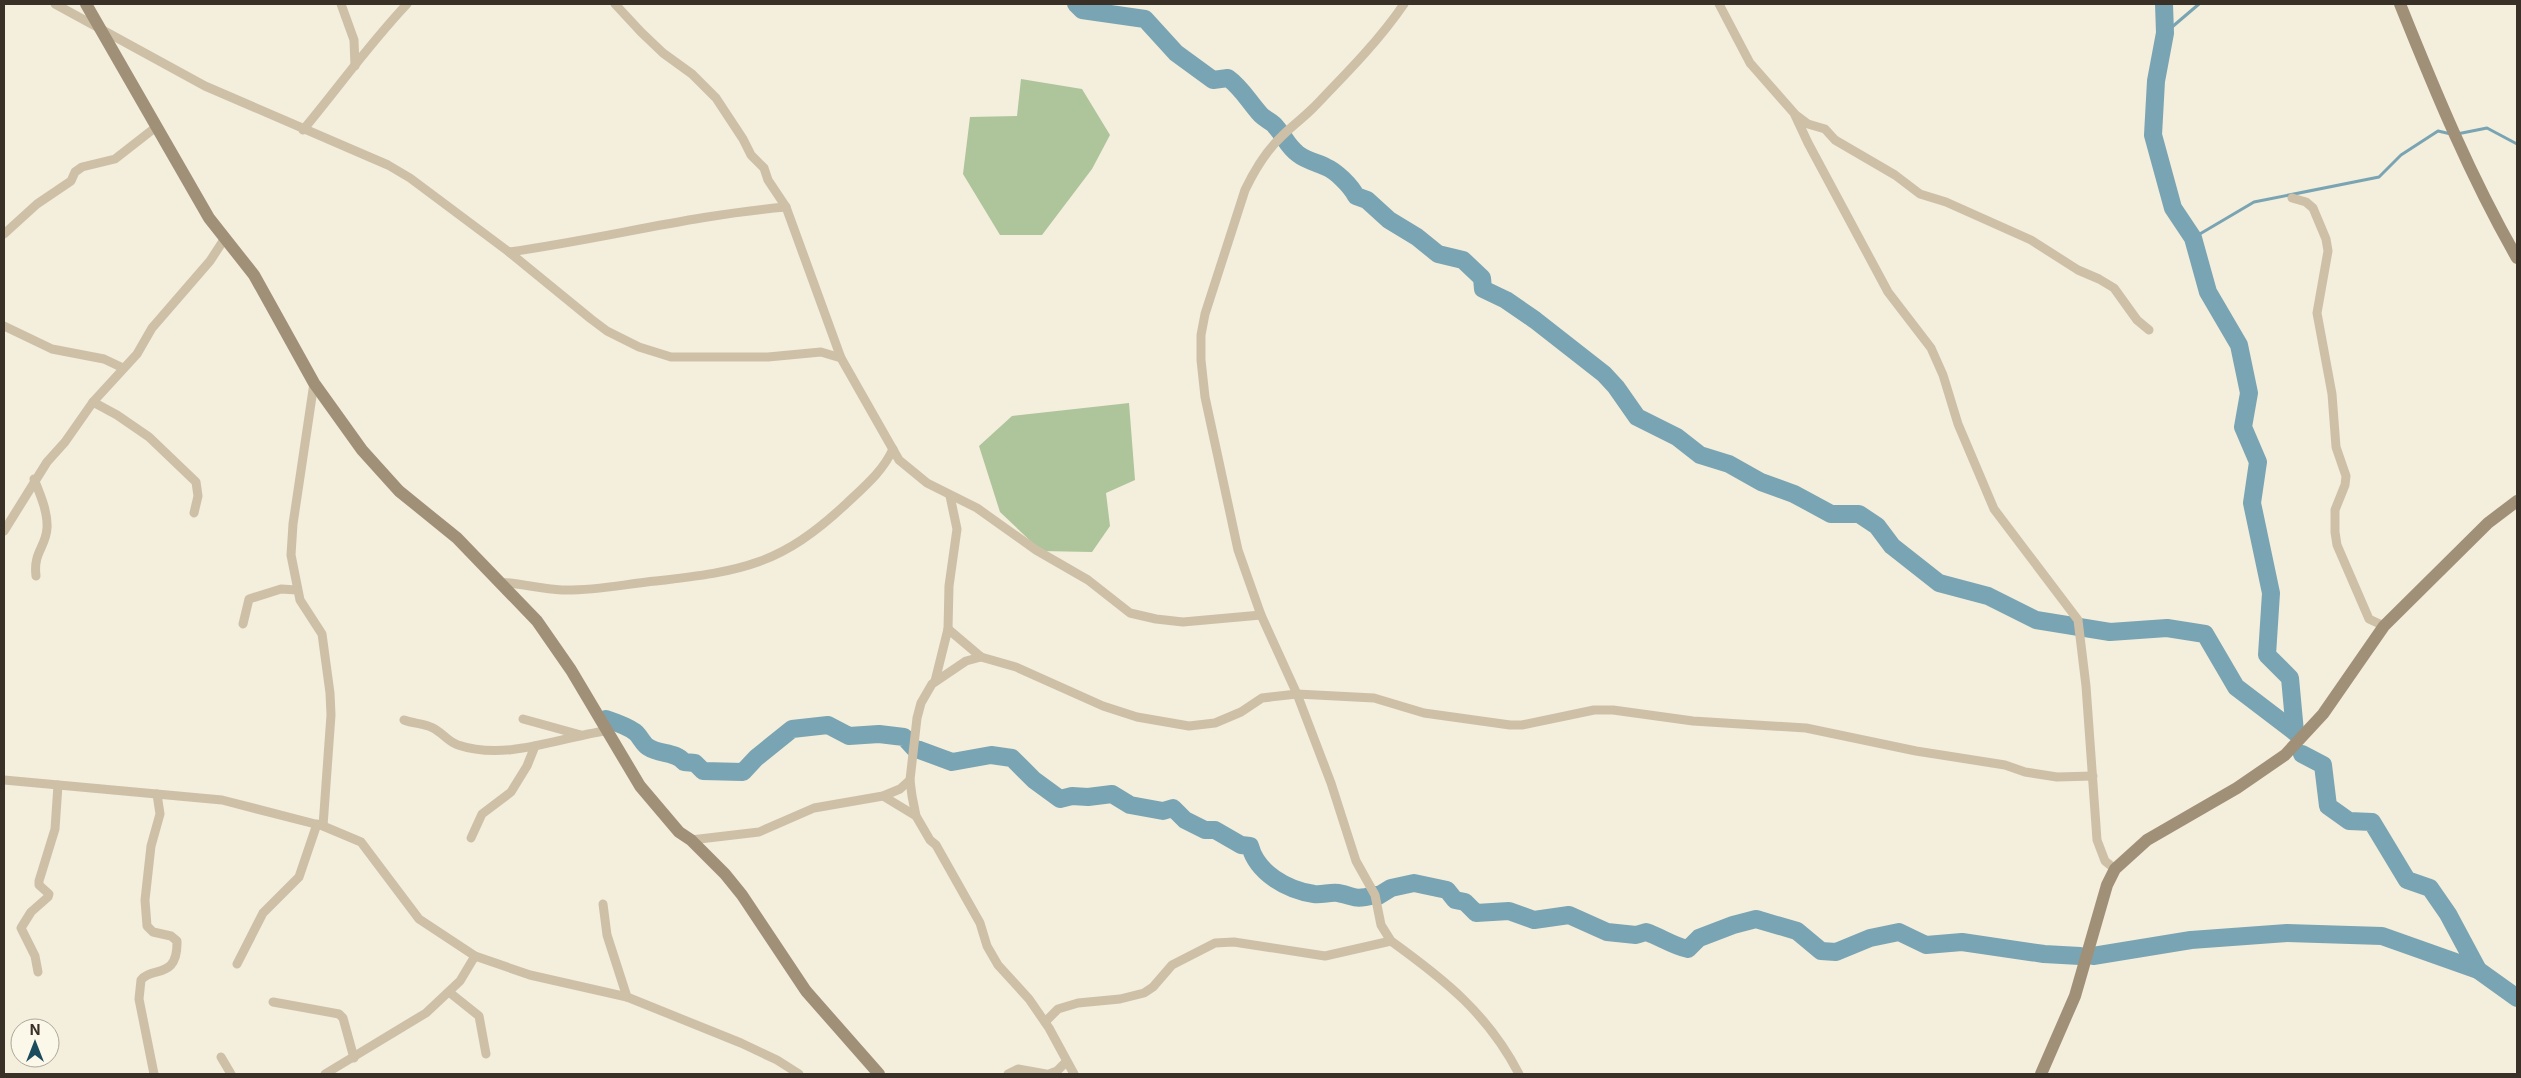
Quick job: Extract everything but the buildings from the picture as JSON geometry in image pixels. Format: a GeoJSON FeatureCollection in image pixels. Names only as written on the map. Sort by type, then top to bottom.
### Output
{"type":"FeatureCollection","features":[{"type":"Feature","properties":{"kind":"street"},"geometry":{"type":"LineString","coordinates":[[55,4],[99,26],[205,86],[302,130],[373,159],[410,178],[508,252],[606,331],[656,353],[689,358],[768,357],[821,352],[841,358]]}},
{"type":"Feature","properties":{"kind":"street"},"geometry":{"type":"LineString","coordinates":[[86,4],[209,218],[254,275],[314,383],[376,467],[399,491],[458,538],[537,621],[552,642],[640,786],[660,812],[679,832],[691,840],[725,874],[742,895],[806,991],[879,1074]]}},
{"type":"Feature","properties":{"kind":"street"},"geometry":{"type":"LineString","coordinates":[[340,4],[354,40],[356,66]]}},
{"type":"Feature","properties":{"kind":"street"},"geometry":{"type":"LineString","coordinates":[[302,130],[356,66],[387,23],[407,4]]}},
{"type":"Feature","properties":{"kind":"street"},"geometry":{"type":"LineString","coordinates":[[615,4],[662,53],[692,74],[716,98],[743,138],[751,155],[764,168],[768,180],[786,207],[841,358],[899,460],[912,473],[950,496],[977,508],[1036,550],[1088,580],[1130,613],[1156,619],[1183,622],[1261,615]]}},
{"type":"Feature","properties":{"kind":"street"},"geometry":{"type":"LineString","coordinates":[[1404,4],[1380,37],[1356,63],[1298,123],[1281,136],[1252,175],[1245,190],[1205,314],[1201,335],[1201,360],[1205,397],[1232,529],[1261,615],[1297,694],[1331,783],[1356,861],[1375,895],[1381,925],[1391,941],[1439,976],[1477,1011],[1506,1048],[1519,1074]]}},
{"type":"Feature","properties":{"kind":"street"},"geometry":{"type":"LineString","coordinates":[[1719,4],[1750,63],[1794,113],[1808,124],[1824,129],[1835,140],[1895,175],[1920,194],[1946,202],[2032,240],[2078,270],[2114,288],[2137,320],[2149,330]]}},
{"type":"Feature","properties":{"kind":"street"},"geometry":{"type":"LineString","coordinates":[[2400,4],[2454,135],[2485,202],[2517,258]]}},
{"type":"Feature","properties":{"kind":"street"},"geometry":{"type":"LineString","coordinates":[[1794,113],[1868,258],[1888,292],[1931,348],[1943,375],[1958,424],[1994,509],[2078,620],[2086,686],[2097,840],[2105,861],[2115,869]]}},
{"type":"Feature","properties":{"kind":"street"},"geometry":{"type":"LineString","coordinates":[[4,234],[38,204],[71,181],[82,166],[116,159],[156,127]]}},
{"type":"Feature","properties":{"kind":"street"},"geometry":{"type":"LineString","coordinates":[[2292,198],[2306,202],[2313,208],[2326,239],[2328,251],[2317,313],[2332,394],[2336,447],[2346,476],[2345,485],[2334,516],[2337,545],[2369,619],[2384,626]]}},
{"type":"Feature","properties":{"kind":"street"},"geometry":{"type":"LineString","coordinates":[[508,252],[558,246],[736,211],[786,207]]}},
{"type":"Feature","properties":{"kind":"street"},"geometry":{"type":"LineString","coordinates":[[4,532],[34,479],[65,442],[93,402],[137,354],[152,328],[210,261],[225,238]]}},
{"type":"Feature","properties":{"kind":"street"},"geometry":{"type":"LineString","coordinates":[[4,326],[16,334],[52,350],[80,353],[104,359],[123,368]]}},
{"type":"Feature","properties":{"kind":"street"},"geometry":{"type":"LineString","coordinates":[[236,964],[263,913],[276,898],[287,892],[300,877],[320,825],[330,731],[330,692],[322,634],[308,614],[297,590],[291,543],[314,383]]}},
{"type":"Feature","properties":{"kind":"street"},"geometry":{"type":"LineString","coordinates":[[93,402],[118,415],[148,437],[196,482],[198,496],[194,513]]}},
{"type":"Feature","properties":{"kind":"street"},"geometry":{"type":"LineString","coordinates":[[498,582],[560,590],[590,589],[674,580],[754,566],[796,545],[830,519],[873,478],[886,463],[893,449]]}},
{"type":"Feature","properties":{"kind":"street"},"geometry":{"type":"LineString","coordinates":[[34,479],[44,506],[47,528],[37,553],[35,564],[36,576]]}},
{"type":"Feature","properties":{"kind":"street"},"geometry":{"type":"LineString","coordinates":[[916,816],[910,780],[917,718],[921,703],[935,681],[948,628],[949,586],[957,529],[950,496]]}},
{"type":"Feature","properties":{"kind":"street"},"geometry":{"type":"LineString","coordinates":[[2041,1074],[2075,996],[2108,885],[2115,869],[2147,840],[2237,788],[2285,755],[2323,714],[2384,626],[2488,523],[2517,501]]}},
{"type":"Feature","properties":{"kind":"street"},"geometry":{"type":"LineString","coordinates":[[244,624],[249,599],[281,589],[297,590]]}},
{"type":"Feature","properties":{"kind":"street"},"geometry":{"type":"LineString","coordinates":[[948,628],[981,657],[1016,667],[1103,706],[1137,717],[1189,726],[1215,723],[1241,712],[1258,699],[1297,694],[1374,698],[1424,713],[1522,726],[1594,710],[1613,710],[1693,721],[1806,728],[1916,751],[2005,765],[2025,772],[2057,777],[2093,776]]}},
{"type":"Feature","properties":{"kind":"street"},"geometry":{"type":"LineString","coordinates":[[935,681],[966,661],[981,657]]}},
{"type":"Feature","properties":{"kind":"street"},"geometry":{"type":"LineString","coordinates":[[404,720],[433,728],[458,746],[484,750],[535,746],[605,731]]}},
{"type":"Feature","properties":{"kind":"street"},"geometry":{"type":"LineString","coordinates":[[523,720],[582,735]]}},
{"type":"Feature","properties":{"kind":"street"},"geometry":{"type":"LineString","coordinates":[[471,838],[482,814],[511,792],[528,766],[535,746]]}},
{"type":"Feature","properties":{"kind":"street"},"geometry":{"type":"LineString","coordinates":[[4,780],[222,800],[320,825],[361,842],[419,919],[475,956],[530,975],[627,997],[741,1043],[795,1074]]}},
{"type":"Feature","properties":{"kind":"street"},"geometry":{"type":"LineString","coordinates":[[691,840],[759,832],[814,808],[883,796],[900,789],[910,780]]}},
{"type":"Feature","properties":{"kind":"street"},"geometry":{"type":"LineString","coordinates":[[38,972],[35,956],[21,928],[31,912],[49,894],[40,885],[39,881],[55,829],[58,785]]}},
{"type":"Feature","properties":{"kind":"street"},"geometry":{"type":"LineString","coordinates":[[154,1074],[140,999],[140,980],[148,975],[164,971],[170,965],[177,947],[177,941],[172,936],[154,932],[147,926],[146,900],[151,846],[160,814],[157,794]]}},
{"type":"Feature","properties":{"kind":"street"},"geometry":{"type":"LineString","coordinates":[[883,796],[916,816],[936,845],[980,923],[987,946],[998,965],[1029,999],[1045,1022],[1074,1074]]}},
{"type":"Feature","properties":{"kind":"street"},"geometry":{"type":"LineString","coordinates":[[603,904],[607,935],[627,997]]}},
{"type":"Feature","properties":{"kind":"street"},"geometry":{"type":"LineString","coordinates":[[1045,1022],[1058,1009],[1078,1003],[1120,998],[1144,992],[1153,987],[1172,965],[1215,943],[1234,942],[1325,956],[1391,941]]}},
{"type":"Feature","properties":{"kind":"street"},"geometry":{"type":"LineString","coordinates":[[325,1074],[354,1058],[426,1012],[460,981],[475,956]]}},
{"type":"Feature","properties":{"kind":"street"},"geometry":{"type":"LineString","coordinates":[[449,992],[479,1016],[486,1054]]}},
{"type":"Feature","properties":{"kind":"street"},"geometry":{"type":"LineString","coordinates":[[274,1002],[339,1014],[343,1018],[354,1058]]}},
{"type":"Feature","properties":{"kind":"street"},"geometry":{"type":"LineString","coordinates":[[222,1057],[231,1074]]}},
{"type":"Feature","properties":{"kind":"street"},"geometry":{"type":"LineString","coordinates":[[1008,1074],[1018,1069],[1048,1074],[1057,1071],[1066,1062]]}},
{"type":"Feature","properties":{"kind":"green space"},"geometry":{"type":"Polygon","coordinates":[[[1021,79],[1082,89],[1110,135],[1092,169],[1042,235],[1000,235],[963,174],[970,117],[1017,116],[1021,79]]]}},
{"type":"Feature","properties":{"kind":"green space"},"geometry":{"type":"Polygon","coordinates":[[[1129,403],[1135,480],[1106,493],[1110,526],[1092,552],[1041,551],[1000,512],[979,446],[1012,416],[1129,403]]]}},
{"type":"Feature","properties":{"kind":"waterway"},"geometry":{"type":"LineString","coordinates":[[1076,4],[1082,10],[1145,19],[1176,53],[1213,80],[1228,78],[1261,115],[1275,125],[1298,154],[1339,175],[1356,196],[1367,200],[1389,220],[1417,237],[1438,254],[1463,260],[1482,278],[1483,289],[1506,300],[1535,320],[1604,374],[1616,387],[1637,417],[1677,437],[1700,455],[1729,464],[1761,482],[1794,494],[1831,514],[1859,514],[1877,526],[1892,546],[1939,583],[1988,596],[2036,620],[2110,632],[2167,628],[2205,634],[2236,687],[2295,732]]}},
{"type":"Feature","properties":{"kind":"waterway"},"geometry":{"type":"LineString","coordinates":[[2164,4],[2165,33],[2156,81],[2153,135],[2173,208],[2193,238],[2208,292],[2239,345],[2249,393],[2243,427],[2258,462],[2252,503],[2271,593],[2267,655],[2290,678],[2295,732]]}},
{"type":"Feature","properties":{"kind":"waterway"},"geometry":{"type":"LineString","coordinates":[[2165,33],[2199,4]]}},
{"type":"Feature","properties":{"kind":"waterway"},"geometry":{"type":"LineString","coordinates":[[2457,134],[2487,128],[2517,144]]}},
{"type":"Feature","properties":{"kind":"waterway"},"geometry":{"type":"LineString","coordinates":[[2193,238],[2254,202],[2379,177],[2401,155],[2438,131],[2451,134]]}},
{"type":"Feature","properties":{"kind":"waterway"},"geometry":{"type":"LineString","coordinates":[[606,719],[632,730],[646,746],[676,756],[684,762],[695,763],[703,771],[743,772],[756,758],[792,729],[828,725],[849,736],[879,734],[904,737],[914,748],[952,762],[991,755],[1012,758],[1034,780],[1060,799],[1072,796],[1088,797],[1112,794],[1130,805],[1163,811],[1173,808],[1185,820],[1205,830],[1215,830],[1241,845],[1250,846],[1259,864],[1274,879],[1294,889],[1314,894],[1338,893],[1358,898],[1378,896],[1391,888],[1414,883],[1447,890],[1455,900],[1465,902],[1476,913],[1509,911],[1534,920],[1569,915],[1607,932],[1636,935],[1646,932],[1688,949],[1699,938],[1733,925],[1756,919],[1797,931],[1821,951],[1836,952],[1870,938],[1899,932],[1926,945],[1962,942],[2044,954],[2080,956]]}},
{"type":"Feature","properties":{"kind":"waterway"},"geometry":{"type":"LineString","coordinates":[[2302,754],[2323,765],[2328,806],[2349,821],[2372,822],[2407,880],[2430,888],[2448,914],[2478,970],[2517,998]]}},
{"type":"Feature","properties":{"kind":"waterway"},"geometry":{"type":"LineString","coordinates":[[2093,956],[2191,940],[2287,933],[2382,936],[2478,970]]}}]}
